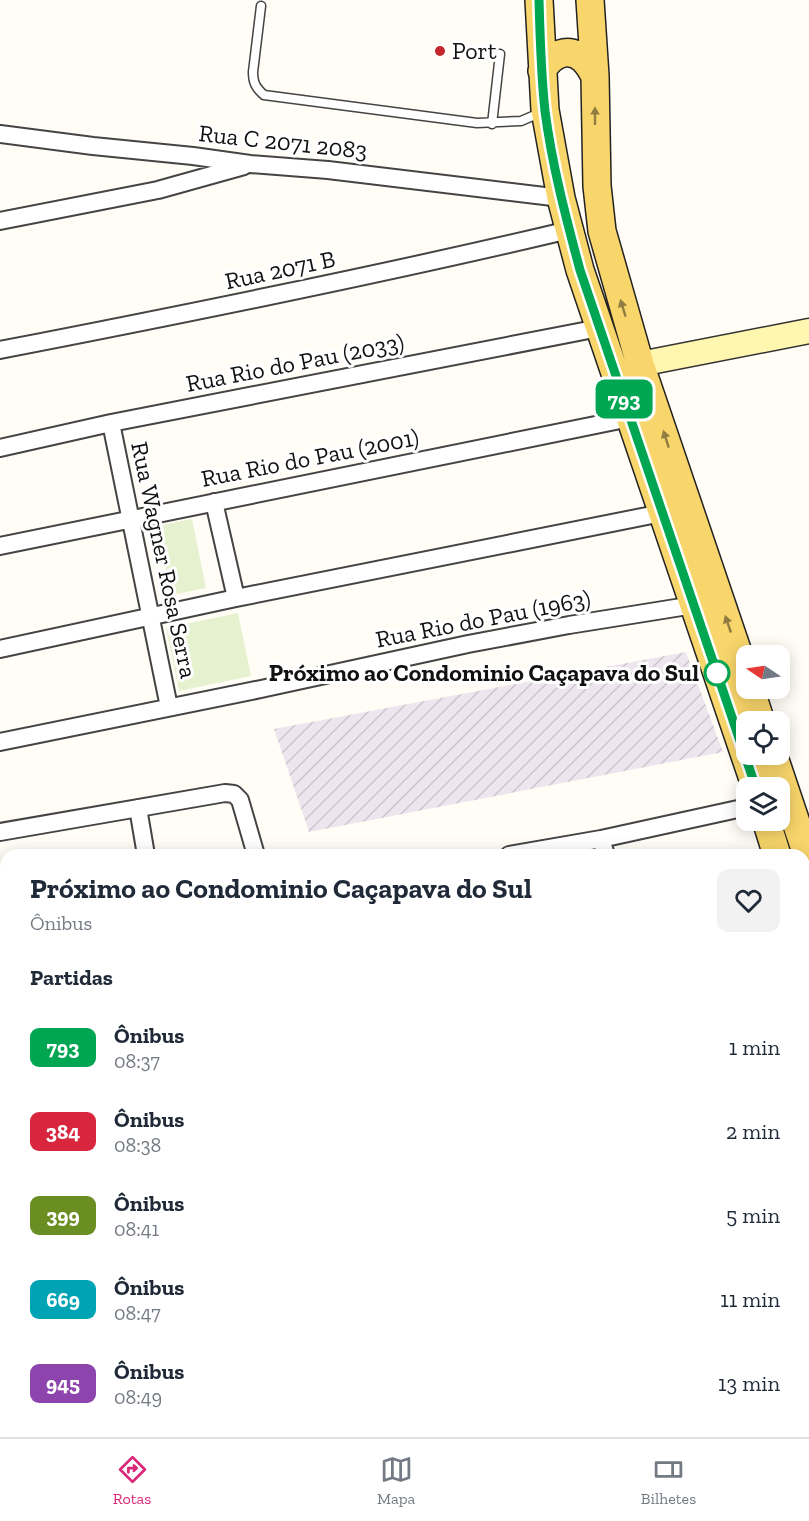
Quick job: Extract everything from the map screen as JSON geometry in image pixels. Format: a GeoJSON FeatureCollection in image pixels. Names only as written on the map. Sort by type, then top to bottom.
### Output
{"type":"FeatureCollection","features":[{"type":"Feature","properties":{"kind":"main road"},"geometry":{"type":"LineString","coordinates":[[539,0],[545,110],[569,230],[602,336],[752,777]]}},
{"type":"Feature","properties":{"kind":"main road"},"geometry":{"type":"LineString","coordinates":[[590,0],[595,76],[597,186],[602,231],[640,364],[736,648]]}},
{"type":"Feature","properties":{"kind":"main road"},"geometry":{"type":"LineString","coordinates":[[542,71],[555,55],[566,52],[576,54],[585,61],[595,76]]}},
{"type":"Feature","properties":{"kind":"main road"},"geometry":{"type":"LineString","coordinates":[[602,336],[619,354],[640,364]]}},
{"type":"Feature","properties":{"kind":"main road"},"geometry":{"type":"LineString","coordinates":[[778,765],[801,813],[807,849]]}},
{"type":"Feature","properties":{"kind":"main road"},"geometry":{"type":"LineString","coordinates":[[769,831],[775,849]]}},
{"type":"Feature","properties":{"kind":"street","name":"Rua C 2071 2083"},"geometry":{"type":"LineString","coordinates":[[0,134],[561,198]]}},
{"type":"Feature","properties":{"kind":"street"},"geometry":{"type":"LineString","coordinates":[[0,222],[158,190],[250,164]]}},
{"type":"Feature","properties":{"kind":"street","name":"Rua 2071 B"},"geometry":{"type":"LineString","coordinates":[[0,350],[300,291],[569,230]]}},
{"type":"Feature","properties":{"kind":"street"},"geometry":{"type":"LineString","coordinates":[[640,364],[809,331]]}},
{"type":"Feature","properties":{"kind":"street","name":"Rua Rio do Pau (2033)"},"geometry":{"type":"LineString","coordinates":[[0,448],[111,423],[602,336]]}},
{"type":"Feature","properties":{"kind":"street","name":"Rua Rio do Pau (2001)"},"geometry":{"type":"LineString","coordinates":[[0,546],[630,418]]}},
{"type":"Feature","properties":{"kind":"street","name":"Rua Wagner Rosa Serra"},"geometry":{"type":"LineString","coordinates":[[111,423],[169,706]]}},
{"type":"Feature","properties":{"kind":"street"},"geometry":{"type":"LineString","coordinates":[[214,502],[236,598]]}},
{"type":"Feature","properties":{"kind":"street"},"geometry":{"type":"LineString","coordinates":[[0,649],[236,598],[662,513]]}},
{"type":"Feature","properties":{"kind":"street","name":"Rua Rio do Pau (1963)"},"geometry":{"type":"LineString","coordinates":[[0,742],[272,687],[468,644],[694,605]]}},
{"type":"Feature","properties":{"kind":"street"},"geometry":{"type":"LineString","coordinates":[[0,832],[225,793],[234,794],[240,800],[254,849]]}},
{"type":"Feature","properties":{"kind":"street"},"geometry":{"type":"LineString","coordinates":[[138,808],[145,849]]}},
{"type":"Feature","properties":{"kind":"street"},"geometry":{"type":"LineString","coordinates":[[580,849],[603,847],[736,810]]}},
{"type":"Feature","properties":{"kind":"lane"},"geometry":{"type":"LineString","coordinates":[[261,6],[253,72],[254,82],[264,95],[492,124],[521,121],[545,110]]}},
{"type":"Feature","properties":{"kind":"lane"},"geometry":{"type":"LineString","coordinates":[[492,124],[500,54]]}},
{"type":"Feature","properties":{"kind":"shaded area"},"geometry":{"type":"Polygon","coordinates":[[[686,652],[723,752],[309,832],[274,729],[686,652]]]}},
{"type":"Feature","properties":{"kind":"green space"},"geometry":{"type":"Polygon","coordinates":[[[192,519],[206,588],[171,595],[158,526],[192,519]]]}},
{"type":"Feature","properties":{"kind":"green space"},"geometry":{"type":"Polygon","coordinates":[[[238,613],[251,676],[179,691],[166,628],[238,613]]]}},
{"type":"Feature","properties":{"kind":"bus line","name":"793"},"geometry":{"type":"LineString","coordinates":[[539,0],[545,110],[561,198],[580,270],[752,777]]}},
{"type":"Feature","properties":{"kind":"place","name":"Port"},"geometry":{"type":"Point","coordinates":[440,51]}},
{"type":"Feature","properties":{"kind":"place","name":"Próximo ao Condominio Caçapava do Sul"},"geometry":{"type":"Point","coordinates":[717,673]}}]}
